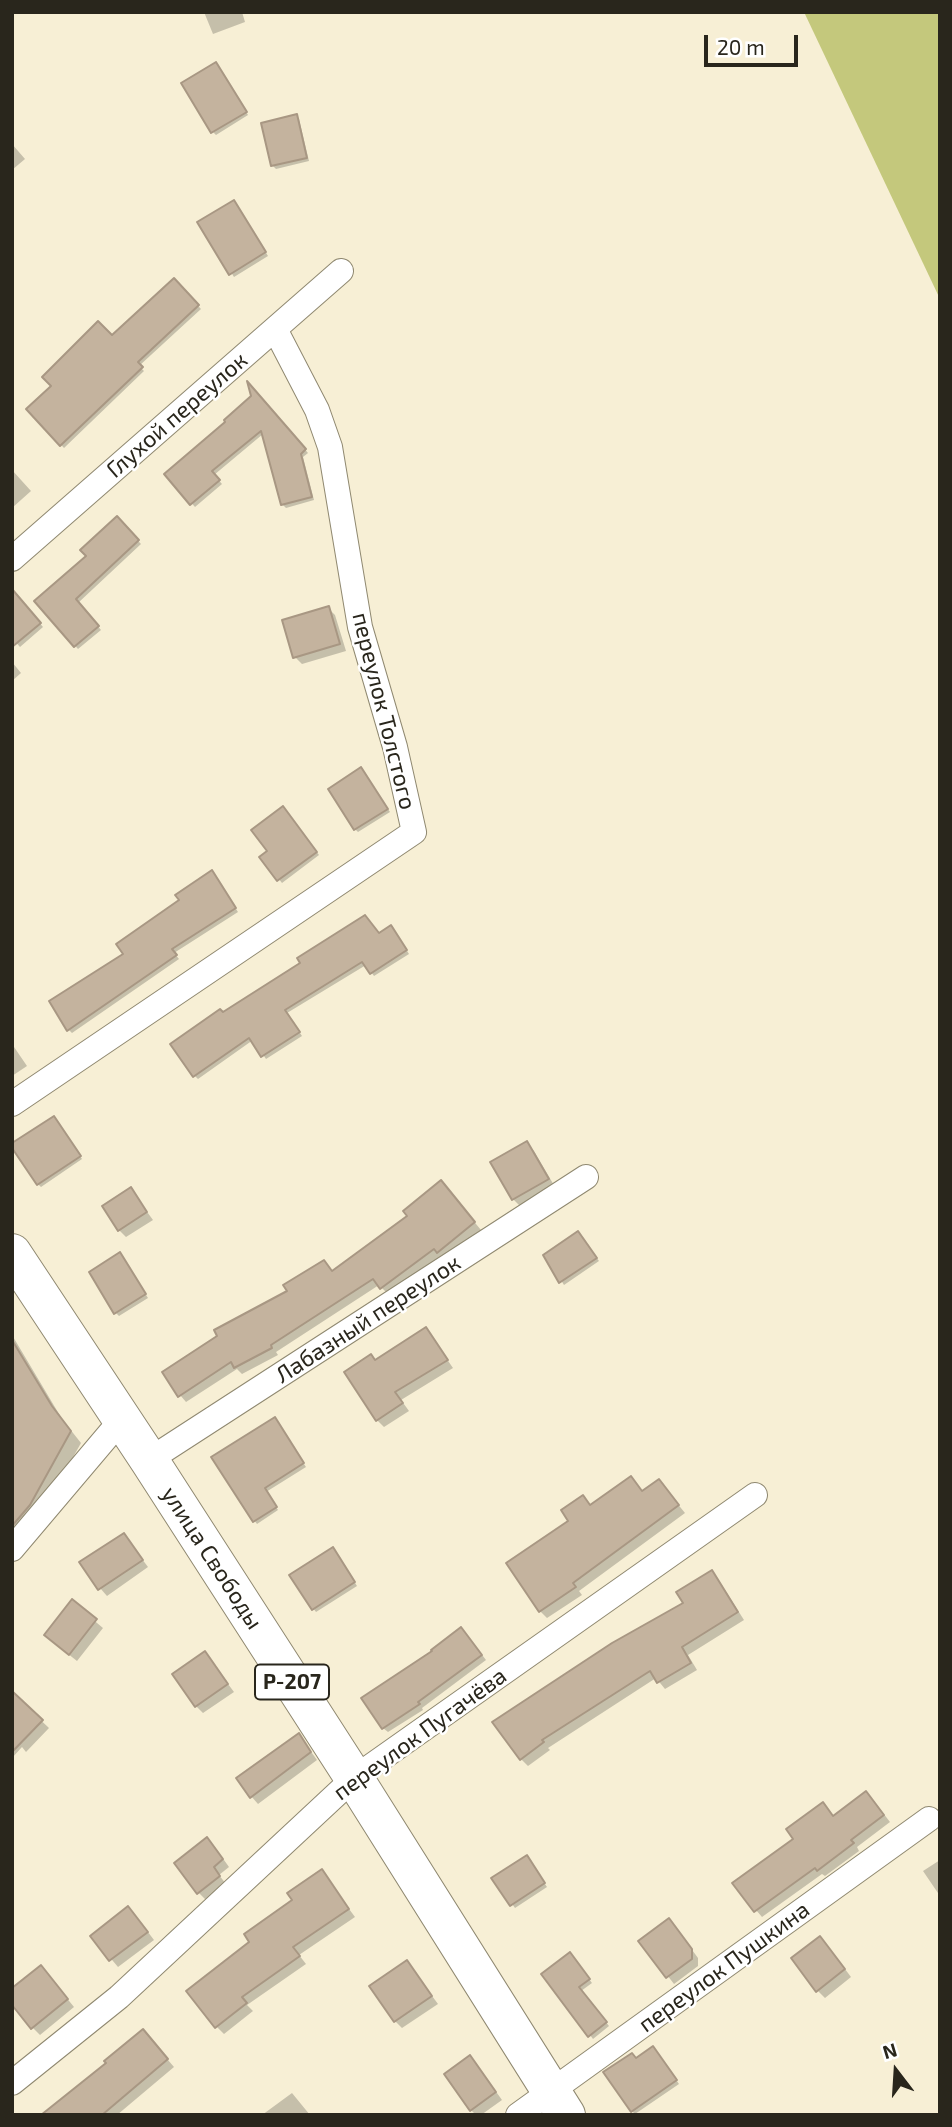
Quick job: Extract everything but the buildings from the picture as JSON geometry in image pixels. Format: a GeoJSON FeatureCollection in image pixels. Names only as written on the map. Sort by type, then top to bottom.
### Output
{"type":"FeatureCollection","features":[{"type":"Feature","properties":{"kind":"main road","name":"улица Свободы"},"geometry":{"type":"LineString","coordinates":[[12,1253],[354,1778],[559,2103]]}},
{"type":"Feature","properties":{"kind":"street","name":"Глухой переулок"},"geometry":{"type":"LineString","coordinates":[[12,559],[341,271]]}},
{"type":"Feature","properties":{"kind":"street","name":"переулок Толстого"},"geometry":{"type":"LineString","coordinates":[[12,1104],[414,832],[395,747],[360,626],[330,447],[317,410],[275,329]]}},
{"type":"Feature","properties":{"kind":"street","name":"Лабазный переулок"},"geometry":{"type":"LineString","coordinates":[[149,1460],[586,1177]]}},
{"type":"Feature","properties":{"kind":"street"},"geometry":{"type":"LineString","coordinates":[[12,1549],[122,1419]]}},
{"type":"Feature","properties":{"kind":"street","name":"переулок Пугачёва"},"geometry":{"type":"LineString","coordinates":[[12,2083],[119,1997],[354,1778],[754,1495]]}},
{"type":"Feature","properties":{"kind":"street","name":"переулок Пушкина"},"geometry":{"type":"LineString","coordinates":[[518,2115],[559,2103],[929,1819]]}},
{"type":"Feature","properties":{"kind":"green space"},"geometry":{"type":"Polygon","coordinates":[[[804,12],[940,12],[940,299],[804,12]]]}}]}
